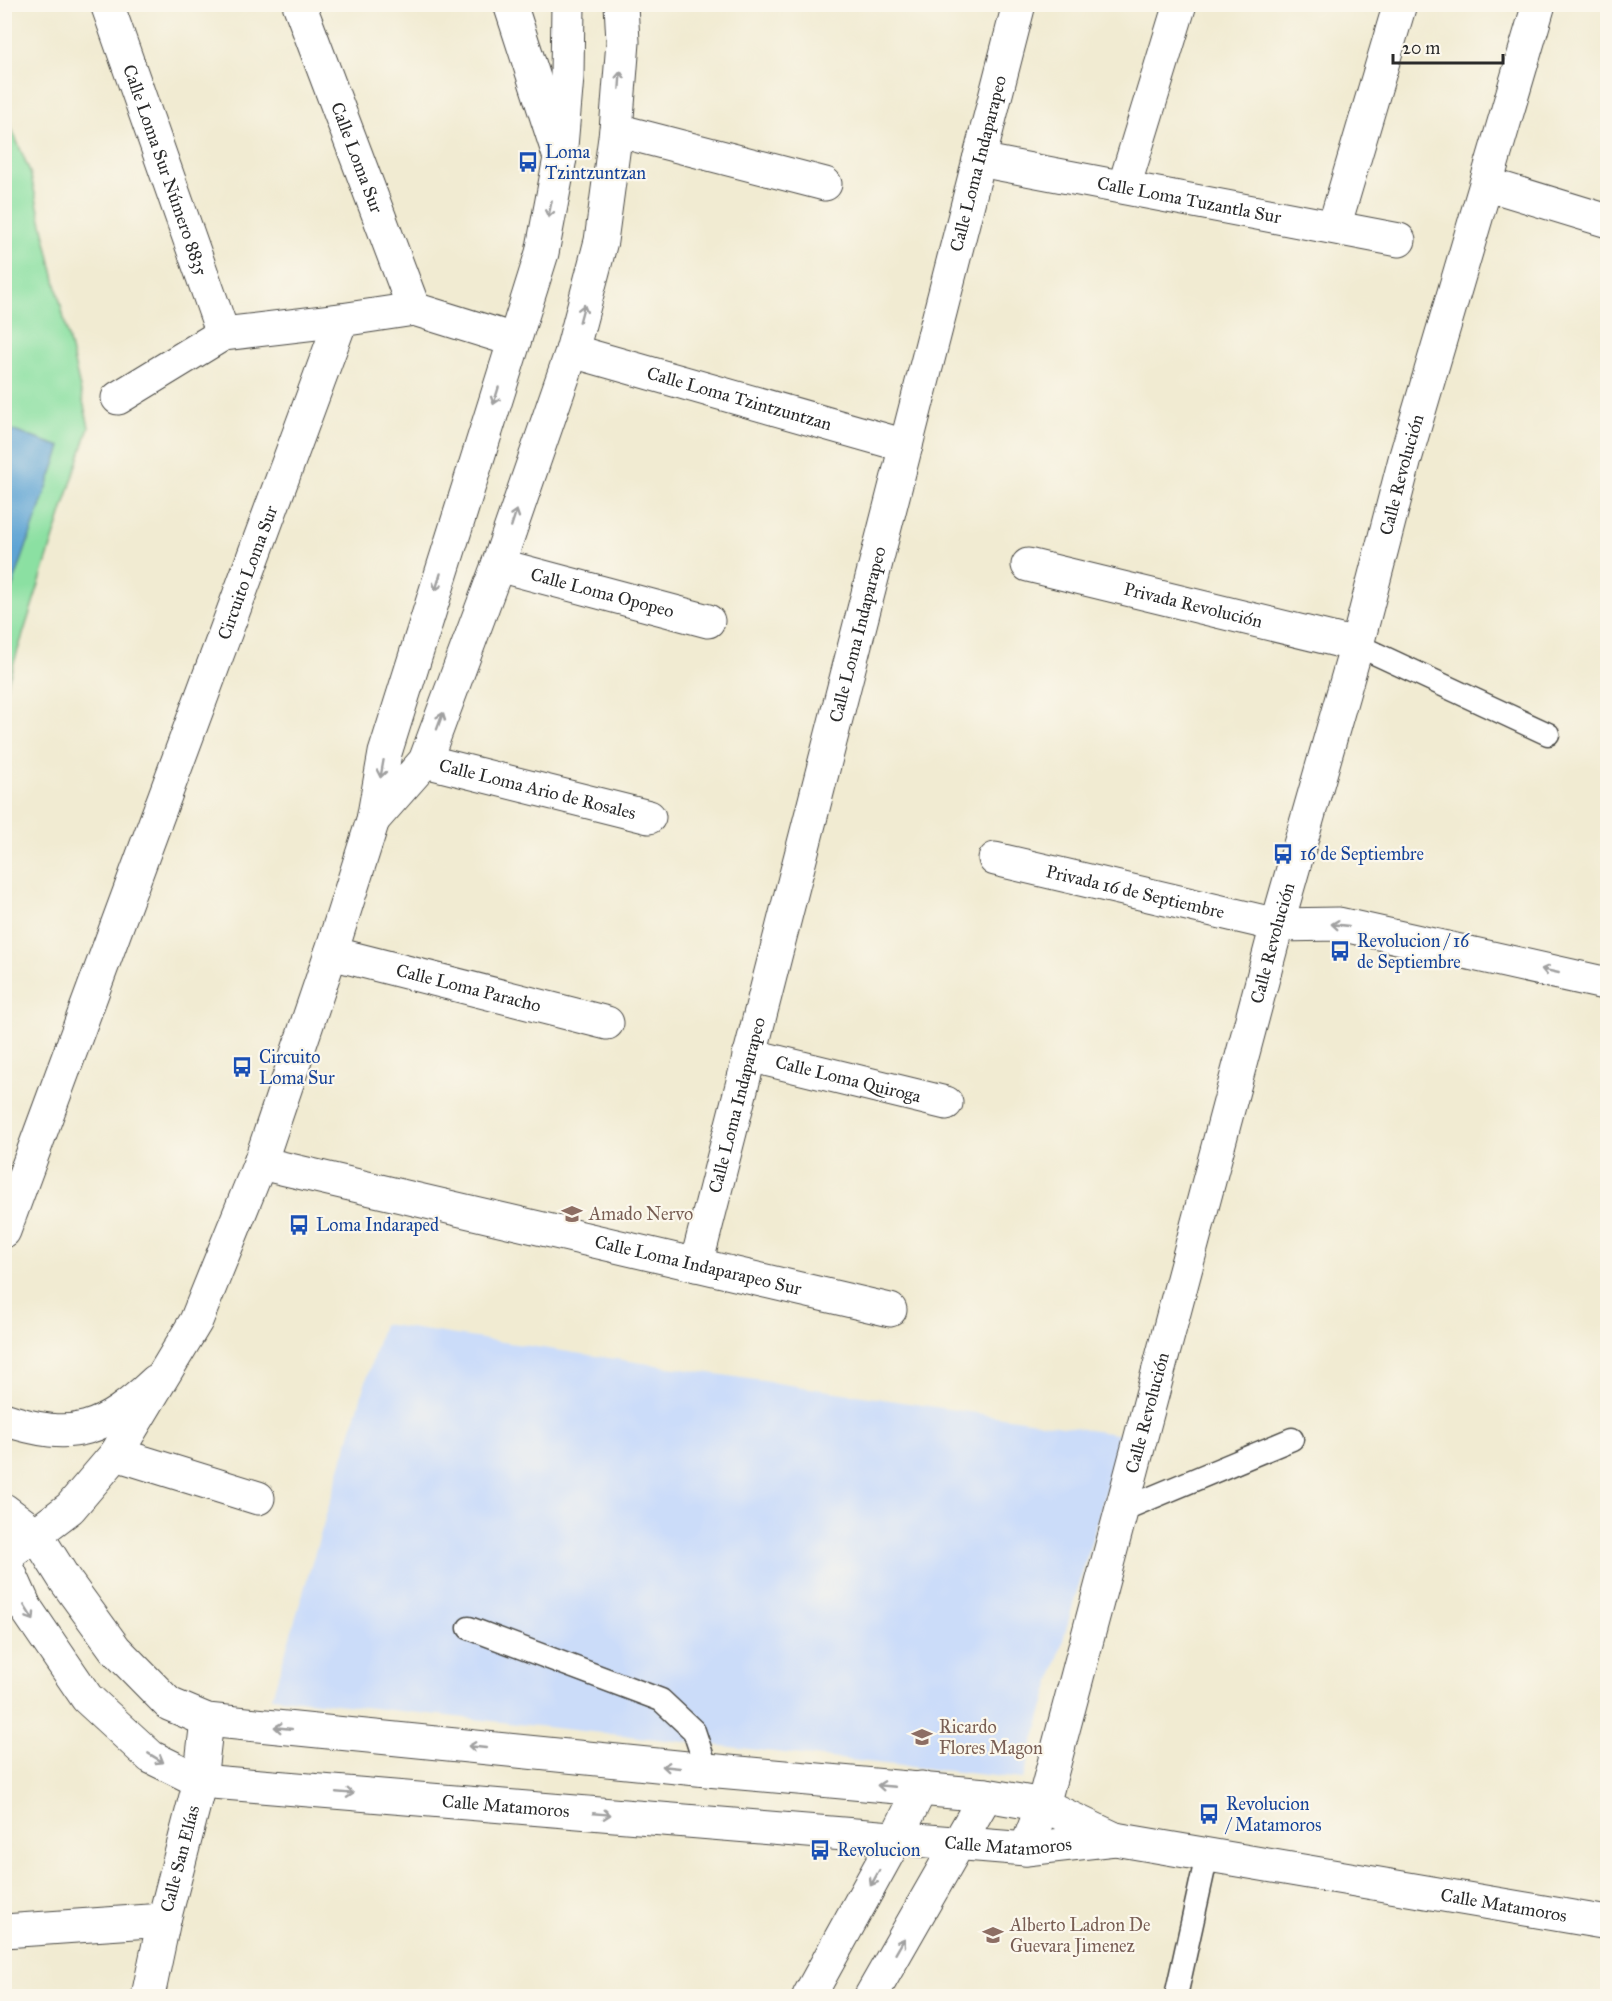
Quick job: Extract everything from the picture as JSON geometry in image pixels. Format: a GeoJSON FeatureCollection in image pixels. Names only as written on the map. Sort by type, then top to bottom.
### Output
{"type":"FeatureCollection","features":[{"type":"Feature","properties":{"kind":"street","name":"Calle Loma Sur Número 8835"},"geometry":{"type":"LineString","coordinates":[[107,4],[223,334]]}},
{"type":"Feature","properties":{"kind":"street","name":"Calle Loma Sur"},"geometry":{"type":"LineString","coordinates":[[299,4],[414,309]]}},
{"type":"Feature","properties":{"kind":"street"},"geometry":{"type":"LineString","coordinates":[[510,4],[560,158]]}},
{"type":"Feature","properties":{"kind":"street"},"geometry":{"type":"LineString","coordinates":[[4,1559],[70,1508],[116,1454],[196,1321],[260,1163],[332,953],[373,820],[385,753],[542,253],[560,158],[567,77],[568,4]]}},
{"type":"Feature","properties":{"kind":"street"},"geometry":{"type":"LineString","coordinates":[[373,820],[425,761],[498,565],[572,351],[601,241],[616,130],[623,42],[621,4]]}},
{"type":"Feature","properties":{"kind":"street","name":"Calle Loma Indaparapeo"},"geometry":{"type":"LineString","coordinates":[[696,1265],[1019,4]]}},
{"type":"Feature","properties":{"kind":"street"},"geometry":{"type":"LineString","coordinates":[[1124,187],[1180,4]]}},
{"type":"Feature","properties":{"kind":"street"},"geometry":{"type":"LineString","coordinates":[[1334,227],[1400,4]]}},
{"type":"Feature","properties":{"kind":"street","name":"Calle Revolución"},"geometry":{"type":"LineString","coordinates":[[1026,1849],[1043,1805],[1277,925],[1357,645],[1405,459],[1539,4]]}},
{"type":"Feature","properties":{"kind":"street"},"geometry":{"type":"LineString","coordinates":[[616,130],[825,184]]}},
{"type":"Feature","properties":{"kind":"street","name":"Calle Loma Tuzantla Sur"},"geometry":{"type":"LineString","coordinates":[[979,160],[1399,240]]}},
{"type":"Feature","properties":{"kind":"street"},"geometry":{"type":"LineString","coordinates":[[1486,184],[1608,221]]}},
{"type":"Feature","properties":{"kind":"street"},"geometry":{"type":"LineString","coordinates":[[118,398],[223,334],[414,309],[514,340]]}},
{"type":"Feature","properties":{"kind":"street","name":"Circuito Loma Sur"},"geometry":{"type":"LineString","coordinates":[[4,1231],[341,320]]}},
{"type":"Feature","properties":{"kind":"street","name":"Calle Loma Tzintzuntzan"},"geometry":{"type":"LineString","coordinates":[[572,351],[906,446]]}},
{"type":"Feature","properties":{"kind":"street","name":"Calle Loma Opopeo"},"geometry":{"type":"LineString","coordinates":[[498,565],[708,621]]}},
{"type":"Feature","properties":{"kind":"street","name":"Privada Revolución"},"geometry":{"type":"LineString","coordinates":[[1028,565],[1357,645]]}},
{"type":"Feature","properties":{"kind":"street","name":"Calle Loma Ario de Rosales"},"geometry":{"type":"LineString","coordinates":[[425,761],[649,817]]}},
{"type":"Feature","properties":{"kind":"street","name":"Privada 16 de Septiembre"},"geometry":{"type":"LineString","coordinates":[[995,859],[1277,925],[1339,924],[1608,984]]}},
{"type":"Feature","properties":{"kind":"street","name":"Calle Loma Paracho"},"geometry":{"type":"LineString","coordinates":[[332,953],[607,1023]]}},
{"type":"Feature","properties":{"kind":"street","name":"Calle Loma Quiroga"},"geometry":{"type":"LineString","coordinates":[[749,1055],[946,1103]]}},
{"type":"Feature","properties":{"kind":"street","name":"Calle Loma Indaparapeo Sur"},"geometry":{"type":"LineString","coordinates":[[260,1163],[890,1310]]}},
{"type":"Feature","properties":{"kind":"street"},"geometry":{"type":"LineString","coordinates":[[4,1419],[30,1428],[64,1432],[102,1423],[130,1406],[158,1379],[196,1321]]}},
{"type":"Feature","properties":{"kind":"street"},"geometry":{"type":"LineString","coordinates":[[116,1454],[258,1498]]}},
{"type":"Feature","properties":{"kind":"street"},"geometry":{"type":"LineString","coordinates":[[4,1510],[36,1534]]}},
{"type":"Feature","properties":{"kind":"street","name":"Calle Matamoros"},"geometry":{"type":"LineString","coordinates":[[36,1534],[65,1580],[115,1649],[169,1704],[207,1720],[707,1770],[986,1795],[1043,1805],[1115,1839],[1608,1923]]}},
{"type":"Feature","properties":{"kind":"street","name":"Calle Matamoros"},"geometry":{"type":"LineString","coordinates":[[4,1559],[25,1607],[87,1698],[151,1757],[200,1781],[1026,1849],[1115,1839]]}},
{"type":"Feature","properties":{"kind":"street","name":"Calle San Elías"},"geometry":{"type":"LineString","coordinates":[[148,1996],[164,1920],[200,1781],[207,1720]]}},
{"type":"Feature","properties":{"kind":"street"},"geometry":{"type":"LineString","coordinates":[[809,1996],[921,1788]]}},
{"type":"Feature","properties":{"kind":"street"},"geometry":{"type":"LineString","coordinates":[[871,1996],[986,1795]]}},
{"type":"Feature","properties":{"kind":"street"},"geometry":{"type":"LineString","coordinates":[[4,1931],[164,1920]]}},
{"type":"Feature","properties":{"kind":"lane"},"geometry":{"type":"LineString","coordinates":[[1357,645],[1548,734]]}},
{"type":"Feature","properties":{"kind":"lane"},"geometry":{"type":"LineString","coordinates":[[1122,1510],[1292,1439]]}},
{"type":"Feature","properties":{"kind":"lane"},"geometry":{"type":"LineString","coordinates":[[469,1628],[661,1700],[694,1731],[707,1770]]}},
{"type":"Feature","properties":{"kind":"lane"},"geometry":{"type":"LineString","coordinates":[[1176,1996],[1207,1855]]}},
{"type":"Feature","properties":{"kind":"shaded area"},"geometry":{"type":"Polygon","coordinates":[[[383,1324],[1122,1435],[1023,1779],[272,1697],[383,1324]]]}},
{"type":"Feature","properties":{"kind":"green space"},"geometry":{"type":"Polygon","coordinates":[[[5,113],[30,172],[89,427],[5,691],[5,113]]]}},
{"type":"Feature","properties":{"kind":"water"},"geometry":{"type":"Polygon","coordinates":[[[4,428],[61,447],[5,608],[4,428]]]}},
{"type":"Feature","properties":{"kind":"place","name":"Loma Tzintzuntzan"},"geometry":{"type":"Point","coordinates":[528,162]}},
{"type":"Feature","properties":{"kind":"place","name":"16 de Septiembre"},"geometry":{"type":"Point","coordinates":[1283,854]}},
{"type":"Feature","properties":{"kind":"place","name":"Revolucion / 16 de Septiembre"},"geometry":{"type":"Point","coordinates":[1340,951]}},
{"type":"Feature","properties":{"kind":"place","name":"Circuito Loma Sur"},"geometry":{"type":"Point","coordinates":[242,1067]}},
{"type":"Feature","properties":{"kind":"place","name":"Amado Nervo"},"geometry":{"type":"Point","coordinates":[572,1214]}},
{"type":"Feature","properties":{"kind":"place","name":"Loma Indaraped"},"geometry":{"type":"Point","coordinates":[299,1225]}},
{"type":"Feature","properties":{"kind":"place","name":"Ricardo Flores Magon"},"geometry":{"type":"Point","coordinates":[922,1737]}},
{"type":"Feature","properties":{"kind":"place","name":"Revolucion / Matamoros"},"geometry":{"type":"Point","coordinates":[1209,1814]}},
{"type":"Feature","properties":{"kind":"place","name":"Revolucion"},"geometry":{"type":"Point","coordinates":[820,1850]}},
{"type":"Feature","properties":{"kind":"place","name":"Alberto Ladron De Guevara Jimenez"},"geometry":{"type":"Point","coordinates":[993,1935]}}]}
